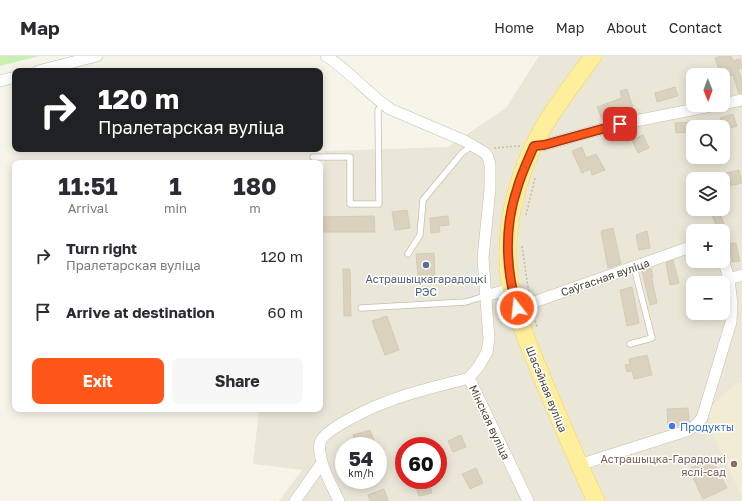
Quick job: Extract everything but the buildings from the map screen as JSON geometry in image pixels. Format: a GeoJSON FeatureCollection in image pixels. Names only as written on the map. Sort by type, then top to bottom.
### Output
{"type":"FeatureCollection","features":[{"type":"Feature","properties":{"kind":"main road","name":"Шасэйная вуліца"},"geometry":{"type":"LineString","coordinates":[[593,56],[550,117],[534,146],[516,190],[508,226],[508,262],[511,289],[524,305],[524,332],[579,465],[596,501]]}},
{"type":"Feature","properties":{"kind":"street"},"geometry":{"type":"LineString","coordinates":[[50,68],[97,56]]}},
{"type":"Feature","properties":{"kind":"street"},"geometry":{"type":"LineString","coordinates":[[326,56],[348,72],[383,104],[397,112],[452,134],[476,147]]}},
{"type":"Feature","properties":{"kind":"street"},"geometry":{"type":"LineString","coordinates":[[0,81],[12,78]]}},
{"type":"Feature","properties":{"kind":"street"},"geometry":{"type":"LineString","coordinates":[[730,103],[742,100]]}},
{"type":"Feature","properties":{"kind":"street"},"geometry":{"type":"LineString","coordinates":[[534,146],[544,145],[620,124],[686,111]]}},
{"type":"Feature","properties":{"kind":"street","name":"Мінская вуліца"},"geometry":{"type":"LineString","coordinates":[[476,147],[485,153],[488,158],[490,174],[483,258],[489,339],[486,352],[479,366],[469,378],[528,501]]}},
{"type":"Feature","properties":{"kind":"street","name":"Саўгасная вуліца"},"geometry":{"type":"LineString","coordinates":[[524,305],[686,248]]}},
{"type":"Feature","properties":{"kind":"street"},"geometry":{"type":"LineString","coordinates":[[730,279],[742,275]]}},
{"type":"Feature","properties":{"kind":"street"},"geometry":{"type":"LineString","coordinates":[[579,465],[689,430],[702,418],[730,322],[732,304],[730,287]]}},
{"type":"Feature","properties":{"kind":"street"},"geometry":{"type":"LineString","coordinates":[[485,296],[511,289]]}},
{"type":"Feature","properties":{"kind":"street"},"geometry":{"type":"LineString","coordinates":[[339,501],[322,463],[320,443],[325,435],[343,423],[389,401],[469,378]]}},
{"type":"Feature","properties":{"kind":"street"},"geometry":{"type":"LineString","coordinates":[[295,501],[322,463]]}},
{"type":"Feature","properties":{"kind":"lane"},"geometry":{"type":"LineString","coordinates":[[313,157],[350,157],[350,204],[379,204],[378,110],[383,104]]}},
{"type":"Feature","properties":{"kind":"lane"},"geometry":{"type":"LineString","coordinates":[[408,254],[420,235],[423,200],[462,153],[476,147]]}},
{"type":"Feature","properties":{"kind":"lane"},"geometry":{"type":"LineString","coordinates":[[630,344],[652,338],[634,267]]}},
{"type":"Feature","properties":{"kind":"lane"},"geometry":{"type":"LineString","coordinates":[[361,308],[466,302],[485,296]]}},
{"type":"Feature","properties":{"kind":"path"},"geometry":{"type":"LineString","coordinates":[[476,147],[534,146]]}},
{"type":"Feature","properties":{"kind":"path"},"geometry":{"type":"LineString","coordinates":[[525,216],[536,174]]}},
{"type":"Feature","properties":{"kind":"path"},"geometry":{"type":"LineString","coordinates":[[522,243],[524,305],[538,329]]}},
{"type":"Feature","properties":{"kind":"shaded area"},"geometry":{"type":"Polygon","coordinates":[[[539,56],[742,56],[742,501],[279,501],[302,470],[253,464],[259,412],[323,412],[323,181],[325,151],[448,147],[506,108],[539,56]]]}},
{"type":"Feature","properties":{"kind":"shaded area"},"geometry":{"type":"Polygon","coordinates":[[[477,266],[479,294],[467,295],[465,267],[477,266]]]}},
{"type":"Feature","properties":{"kind":"shaded area","name":"Астрашыцка-Гарадоцкі яслі-сад"},"geometry":{"type":"Polygon","coordinates":[[[742,383],[742,497],[711,431],[708,409],[735,384],[742,383]]]}},
{"type":"Feature","properties":{"kind":"green space"},"geometry":{"type":"Polygon","coordinates":[[[0,56],[39,56],[0,66],[0,56]]]}},
{"type":"Feature","properties":{"kind":"place","name":"Астрашыцкагарадоцкі РЭС"},"geometry":{"type":"Point","coordinates":[426,265]}},
{"type":"Feature","properties":{"kind":"place","name":"Продукты"},"geometry":{"type":"Point","coordinates":[672,426]}},
{"type":"Feature","properties":{"kind":"place","name":"Астрашыцка-Гарадоцкі яслі-сад"},"geometry":{"type":"Point","coordinates":[734,464]}},
{"type":"Feature","properties":{"kind":"route"},"geometry":{"type":"LineString","coordinates":[[517,308],[511,289],[508,262],[508,226],[516,190],[534,146],[544,145],[620,124]]}}]}
